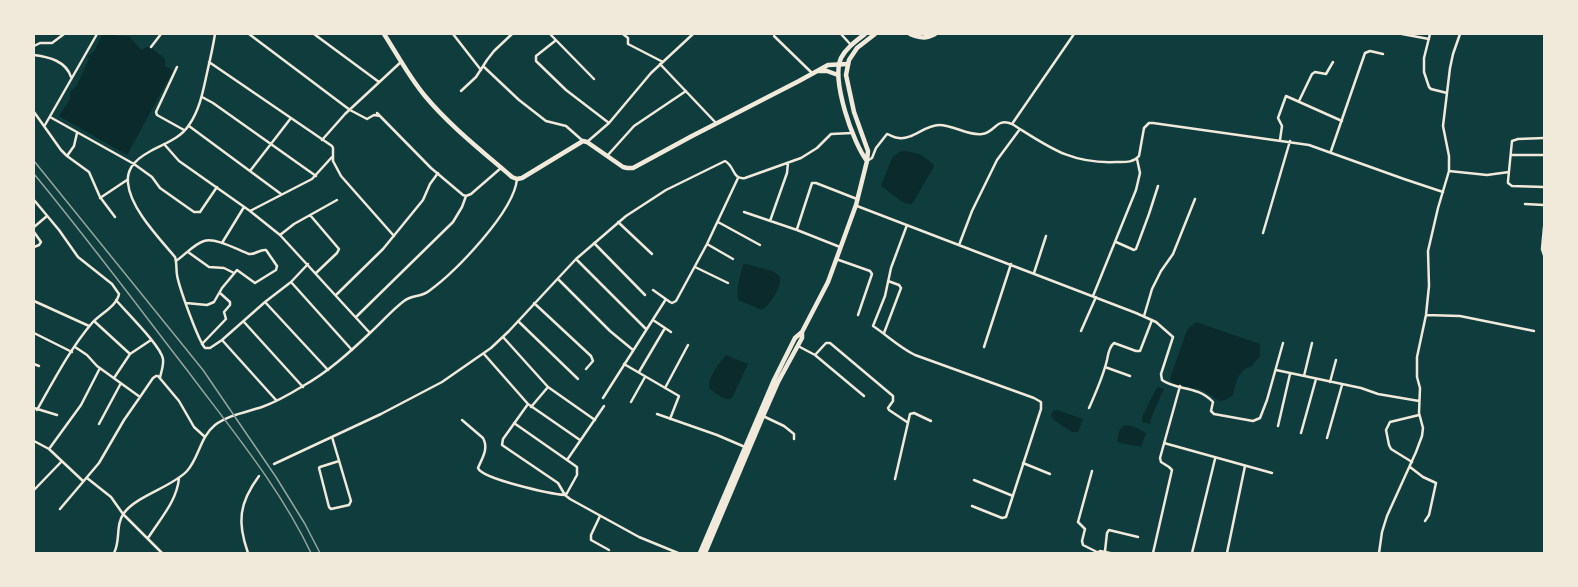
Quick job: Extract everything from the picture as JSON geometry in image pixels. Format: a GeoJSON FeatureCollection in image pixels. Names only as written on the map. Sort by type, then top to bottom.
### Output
{"type":"FeatureCollection","features":[{"type":"Feature","properties":{"kind":"main road"},"geometry":{"type":"LineString","coordinates":[[384,34],[423,94],[436,109],[501,168],[517,180],[585,141],[623,167],[630,169],[799,82],[828,65],[840,63],[848,64]]}},
{"type":"Feature","properties":{"kind":"main road"},"geometry":{"type":"LineString","coordinates":[[865,34],[851,45],[842,56],[838,75],[840,89],[852,133],[861,153],[867,161]]}},
{"type":"Feature","properties":{"kind":"main road"},"geometry":{"type":"LineString","coordinates":[[700,553],[706,546],[784,358],[795,338],[802,332],[828,282],[856,205],[868,151],[854,112],[846,75],[848,64],[857,48],[875,34]]}},
{"type":"Feature","properties":{"kind":"main road"},"geometry":{"type":"LineString","coordinates":[[910,34],[922,38],[929,37],[934,34]]}},
{"type":"Feature","properties":{"kind":"main road"},"geometry":{"type":"LineString","coordinates":[[814,72],[827,71],[838,75]]}},
{"type":"Feature","properties":{"kind":"main road"},"geometry":{"type":"LineString","coordinates":[[705,553],[706,546],[745,447],[760,415],[802,338],[802,332]]}},
{"type":"Feature","properties":{"kind":"street"},"geometry":{"type":"LineString","coordinates":[[34,46],[40,43],[50,44],[64,34]]}},
{"type":"Feature","properties":{"kind":"street"},"geometry":{"type":"LineString","coordinates":[[45,125],[97,34]]}},
{"type":"Feature","properties":{"kind":"street"},"geometry":{"type":"LineString","coordinates":[[151,47],[161,34]]}},
{"type":"Feature","properties":{"kind":"street"},"geometry":{"type":"LineString","coordinates":[[215,34],[202,97],[189,126],[175,138],[141,157],[130,169],[128,183],[132,198],[139,211],[176,261],[177,277],[186,303],[202,344],[207,349],[222,340],[244,322],[265,302],[291,282],[308,264]]}},
{"type":"Feature","properties":{"kind":"street"},"geometry":{"type":"LineString","coordinates":[[249,34],[350,110],[367,119],[374,115],[380,116]]}},
{"type":"Feature","properties":{"kind":"street"},"geometry":{"type":"LineString","coordinates":[[314,34],[380,82]]}},
{"type":"Feature","properties":{"kind":"street"},"geometry":{"type":"LineString","coordinates":[[453,34],[482,68],[519,100],[546,121],[566,126],[585,141],[609,123],[661,63],[693,34]]}},
{"type":"Feature","properties":{"kind":"street"},"geometry":{"type":"LineString","coordinates":[[461,91],[473,81],[494,51],[512,34]]}},
{"type":"Feature","properties":{"kind":"street"},"geometry":{"type":"LineString","coordinates":[[550,34],[555,41],[594,79]]}},
{"type":"Feature","properties":{"kind":"street"},"geometry":{"type":"LineString","coordinates":[[623,34],[628,38],[628,44],[661,63],[716,124]]}},
{"type":"Feature","properties":{"kind":"street"},"geometry":{"type":"LineString","coordinates":[[842,34],[851,45]]}},
{"type":"Feature","properties":{"kind":"street"},"geometry":{"type":"LineString","coordinates":[[1012,124],[1074,34]]}},
{"type":"Feature","properties":{"kind":"street"},"geometry":{"type":"LineString","coordinates":[[1402,34],[1429,39]]}},
{"type":"Feature","properties":{"kind":"street"},"geometry":{"type":"LineString","coordinates":[[1430,34],[1424,58],[1424,72],[1429,87],[1434,90],[1447,93]]}},
{"type":"Feature","properties":{"kind":"street"},"geometry":{"type":"LineString","coordinates":[[1378,553],[1386,516],[1410,467],[1422,436],[1423,428],[1419,415],[1420,388],[1417,377],[1417,357],[1426,315],[1429,286],[1428,251],[1449,170],[1449,156],[1443,130],[1453,54],[1460,34]]}},
{"type":"Feature","properties":{"kind":"street"},"geometry":{"type":"LineString","coordinates":[[774,36],[814,72]]}},
{"type":"Feature","properties":{"kind":"street"},"geometry":{"type":"LineString","coordinates":[[555,41],[536,56],[536,61],[566,90],[609,123]]}},
{"type":"Feature","properties":{"kind":"street"},"geometry":{"type":"LineString","coordinates":[[1331,151],[1365,53],[1370,51],[1383,54]]}},
{"type":"Feature","properties":{"kind":"street"},"geometry":{"type":"LineString","coordinates":[[34,55],[47,57],[61,63],[68,68],[72,77]]}},
{"type":"Feature","properties":{"kind":"street"},"geometry":{"type":"LineString","coordinates":[[322,140],[350,110],[402,61]]}},
{"type":"Feature","properties":{"kind":"street"},"geometry":{"type":"LineString","coordinates":[[209,62],[333,148],[332,157],[338,171],[345,181],[394,236]]}},
{"type":"Feature","properties":{"kind":"street"},"geometry":{"type":"LineString","coordinates":[[1300,102],[1312,74],[1315,72],[1326,74],[1332,62]]}},
{"type":"Feature","properties":{"kind":"street"},"geometry":{"type":"LineString","coordinates":[[177,67],[156,112],[157,115],[184,130]]}},
{"type":"Feature","properties":{"kind":"street"},"geometry":{"type":"LineString","coordinates":[[607,156],[634,126],[686,91]]}},
{"type":"Feature","properties":{"kind":"street"},"geometry":{"type":"LineString","coordinates":[[1280,140],[1282,126],[1278,118],[1285,98],[1288,96],[1342,121]]}},
{"type":"Feature","properties":{"kind":"street"},"geometry":{"type":"LineString","coordinates":[[202,97],[213,103],[316,176]]}},
{"type":"Feature","properties":{"kind":"street"},"geometry":{"type":"LineString","coordinates":[[34,112],[67,156],[89,172],[95,190],[115,217]]}},
{"type":"Feature","properties":{"kind":"street"},"geometry":{"type":"LineString","coordinates":[[377,113],[457,191],[466,196]]}},
{"type":"Feature","properties":{"kind":"street"},"geometry":{"type":"LineString","coordinates":[[50,117],[134,164],[152,177],[160,188],[196,213],[203,209],[216,187]]}},
{"type":"Feature","properties":{"kind":"street"},"geometry":{"type":"LineString","coordinates":[[250,171],[291,118]]}},
{"type":"Feature","properties":{"kind":"street"},"geometry":{"type":"LineString","coordinates":[[867,161],[872,158],[876,148],[887,134],[895,138],[904,138],[927,127],[941,125],[973,134],[982,134],[1002,122],[1008,122],[1048,146],[1076,159],[1103,163],[1128,162],[1137,159]]}},
{"type":"Feature","properties":{"kind":"street"},"geometry":{"type":"LineString","coordinates":[[1081,331],[1139,180],[1140,173],[1137,159],[1141,150],[1142,132],[1149,123],[1290,141],[1309,145],[1331,151],[1385,173],[1443,192]]}},
{"type":"Feature","properties":{"kind":"street"},"geometry":{"type":"LineString","coordinates":[[189,126],[281,194]]}},
{"type":"Feature","properties":{"kind":"street"},"geometry":{"type":"LineString","coordinates":[[960,245],[972,211],[995,163],[1000,154],[1020,129]]}},
{"type":"Feature","properties":{"kind":"street"},"geometry":{"type":"LineString","coordinates":[[67,156],[73,149],[77,133]]}},
{"type":"Feature","properties":{"kind":"street"},"geometry":{"type":"LineString","coordinates":[[274,464],[381,414],[442,382],[484,354],[503,337],[576,259],[618,222],[666,190],[722,161],[730,164],[735,176],[738,178],[745,178],[788,163],[809,153],[831,134],[852,133]]}},
{"type":"Feature","properties":{"kind":"street"},"geometry":{"type":"LineString","coordinates":[[1544,138],[1514,139],[1511,143],[1508,183],[1512,186],[1544,187]]}},
{"type":"Feature","properties":{"kind":"street"},"geometry":{"type":"LineString","coordinates":[[1263,233],[1290,141]]}},
{"type":"Feature","properties":{"kind":"street"},"geometry":{"type":"LineString","coordinates":[[164,144],[179,161],[250,211],[280,235],[370,333]]}},
{"type":"Feature","properties":{"kind":"street"},"geometry":{"type":"LineString","coordinates":[[1510,155],[1544,155]]}},
{"type":"Feature","properties":{"kind":"street"},"geometry":{"type":"LineString","coordinates":[[250,211],[316,176],[332,157]]}},
{"type":"Feature","properties":{"kind":"street"},"geometry":{"type":"LineString","coordinates":[[770,221],[787,173],[788,163]]}},
{"type":"Feature","properties":{"kind":"street"},"geometry":{"type":"LineString","coordinates":[[356,318],[452,222],[462,207],[466,196],[471,194],[501,168]]}},
{"type":"Feature","properties":{"kind":"street"},"geometry":{"type":"LineString","coordinates":[[1449,170],[1487,175],[1509,172]]}},
{"type":"Feature","properties":{"kind":"street"},"geometry":{"type":"LineString","coordinates":[[336,295],[371,262],[394,236],[423,200],[430,184],[438,173]]}},
{"type":"Feature","properties":{"kind":"street"},"geometry":{"type":"LineString","coordinates":[[653,290],[672,303],[676,301],[707,244],[738,178]]}},
{"type":"Feature","properties":{"kind":"street"},"geometry":{"type":"LineString","coordinates":[[100,198],[128,179]]}},
{"type":"Feature","properties":{"kind":"street"},"geometry":{"type":"LineString","coordinates":[[114,553],[118,542],[119,524],[123,514],[133,505],[179,478],[187,471],[205,437],[215,425],[263,406],[302,387],[328,370],[352,350],[403,301],[429,291],[459,266],[474,250],[514,194],[517,180]]}},
{"type":"Feature","properties":{"kind":"street"},"geometry":{"type":"LineString","coordinates":[[796,230],[812,183],[816,183],[858,199]]}},
{"type":"Feature","properties":{"kind":"street"},"geometry":{"type":"LineString","coordinates":[[1116,242],[1134,250],[1136,249],[1158,186]]}},
{"type":"Feature","properties":{"kind":"street"},"geometry":{"type":"LineString","coordinates":[[1144,316],[1152,289],[1161,271],[1173,254],[1195,199]]}},
{"type":"Feature","properties":{"kind":"street"},"geometry":{"type":"LineString","coordinates":[[34,200],[78,257],[102,275],[118,291],[116,300],[89,326],[36,409],[57,415]]}},
{"type":"Feature","properties":{"kind":"street"},"geometry":{"type":"LineString","coordinates":[[280,235],[294,224],[337,200]]}},
{"type":"Feature","properties":{"kind":"street"},"geometry":{"type":"LineString","coordinates":[[1525,204],[1544,205]]}},
{"type":"Feature","properties":{"kind":"street"},"geometry":{"type":"LineString","coordinates":[[856,205],[1095,296],[1152,320],[1174,337],[1162,374],[1162,380],[1193,389],[1212,401],[1211,411],[1214,414],[1257,420],[1262,415],[1283,343]]}},
{"type":"Feature","properties":{"kind":"street"},"geometry":{"type":"LineString","coordinates":[[222,243],[244,207]]}},
{"type":"Feature","properties":{"kind":"street"},"geometry":{"type":"LineString","coordinates":[[744,212],[840,247]]}},
{"type":"Feature","properties":{"kind":"street"},"geometry":{"type":"LineString","coordinates":[[310,215],[339,249],[338,253],[316,273]]}},
{"type":"Feature","properties":{"kind":"street"},"geometry":{"type":"LineString","coordinates":[[34,227],[47,216]]}},
{"type":"Feature","properties":{"kind":"street"},"geometry":{"type":"LineString","coordinates":[[618,222],[652,254]]}},
{"type":"Feature","properties":{"kind":"street"},"geometry":{"type":"LineString","coordinates":[[718,222],[760,245]]}},
{"type":"Feature","properties":{"kind":"street"},"geometry":{"type":"LineString","coordinates":[[907,224],[893,262],[885,296],[873,325],[874,327],[884,333],[900,348],[915,355],[1034,398],[1041,402],[1041,410],[1007,515],[1004,518],[972,506]]}},
{"type":"Feature","properties":{"kind":"street"},"geometry":{"type":"LineString","coordinates":[[1544,227],[1542,249],[1544,255]]}},
{"type":"Feature","properties":{"kind":"street"},"geometry":{"type":"LineString","coordinates":[[34,232],[40,242],[39,245],[34,247]]}},
{"type":"Feature","properties":{"kind":"street"},"geometry":{"type":"LineString","coordinates":[[1034,273],[1046,236]]}},
{"type":"Feature","properties":{"kind":"street"},"geometry":{"type":"LineString","coordinates":[[176,261],[205,240],[213,240],[249,254],[266,250],[277,267],[276,270],[255,283],[238,270],[220,293],[217,300],[211,304],[186,303]]}},
{"type":"Feature","properties":{"kind":"street"},"geometry":{"type":"LineString","coordinates":[[594,243],[645,295]]}},
{"type":"Feature","properties":{"kind":"street"},"geometry":{"type":"LineString","coordinates":[[707,244],[733,259]]}},
{"type":"Feature","properties":{"kind":"street"},"geometry":{"type":"LineString","coordinates":[[188,252],[209,267],[224,268],[234,274]]}},
{"type":"Feature","properties":{"kind":"street"},"geometry":{"type":"LineString","coordinates":[[576,259],[646,329]]}},
{"type":"Feature","properties":{"kind":"street"},"geometry":{"type":"LineString","coordinates":[[836,259],[870,271],[872,274],[858,316]]}},
{"type":"Feature","properties":{"kind":"street"},"geometry":{"type":"LineString","coordinates":[[984,347],[1011,264]]}},
{"type":"Feature","properties":{"kind":"street"},"geometry":{"type":"LineString","coordinates":[[695,267],[728,283]]}},
{"type":"Feature","properties":{"kind":"street"},"geometry":{"type":"LineString","coordinates":[[558,279],[610,331],[634,350]]}},
{"type":"Feature","properties":{"kind":"street"},"geometry":{"type":"LineString","coordinates":[[884,333],[900,288],[899,285],[888,281]]}},
{"type":"Feature","properties":{"kind":"street"},"geometry":{"type":"LineString","coordinates":[[291,282],[352,350]]}},
{"type":"Feature","properties":{"kind":"street"},"geometry":{"type":"LineString","coordinates":[[202,344],[226,319],[224,312],[230,305],[230,302],[220,293]]}},
{"type":"Feature","properties":{"kind":"street"},"geometry":{"type":"LineString","coordinates":[[603,398],[666,299]]}},
{"type":"Feature","properties":{"kind":"street"},"geometry":{"type":"LineString","coordinates":[[116,300],[151,340],[163,358],[160,378]]}},
{"type":"Feature","properties":{"kind":"street"},"geometry":{"type":"LineString","coordinates":[[34,301],[89,326]]}},
{"type":"Feature","properties":{"kind":"street"},"geometry":{"type":"LineString","coordinates":[[265,302],[328,370]]}},
{"type":"Feature","properties":{"kind":"street"},"geometry":{"type":"LineString","coordinates":[[534,303],[591,356],[593,361],[586,369]]}},
{"type":"Feature","properties":{"kind":"street"},"geometry":{"type":"LineString","coordinates":[[1426,315],[1460,316],[1534,331]]}},
{"type":"Feature","properties":{"kind":"street"},"geometry":{"type":"LineString","coordinates":[[653,320],[671,332]]}},
{"type":"Feature","properties":{"kind":"street"},"geometry":{"type":"LineString","coordinates":[[1089,408],[1102,379],[1109,349],[1112,344],[1114,343],[1140,351],[1152,320]]}},
{"type":"Feature","properties":{"kind":"street"},"geometry":{"type":"LineString","coordinates":[[94,321],[130,354]]}},
{"type":"Feature","properties":{"kind":"street"},"geometry":{"type":"LineString","coordinates":[[518,321],[578,380]]}},
{"type":"Feature","properties":{"kind":"street"},"geometry":{"type":"LineString","coordinates":[[244,322],[302,387]]}},
{"type":"Feature","properties":{"kind":"street"},"geometry":{"type":"LineString","coordinates":[[638,373],[665,328]]}},
{"type":"Feature","properties":{"kind":"street"},"geometry":{"type":"LineString","coordinates":[[34,333],[72,352]]}},
{"type":"Feature","properties":{"kind":"street"},"geometry":{"type":"LineString","coordinates":[[503,337],[548,387],[595,420]]}},
{"type":"Feature","properties":{"kind":"street"},"geometry":{"type":"LineString","coordinates":[[114,378],[130,354],[151,340]]}},
{"type":"Feature","properties":{"kind":"street"},"geometry":{"type":"LineString","coordinates":[[222,340],[276,400]]}},
{"type":"Feature","properties":{"kind":"street"},"geometry":{"type":"LineString","coordinates":[[815,355],[826,343],[830,343],[893,396],[888,408],[889,410],[907,422]]}},
{"type":"Feature","properties":{"kind":"street"},"geometry":{"type":"LineString","coordinates":[[1304,376],[1312,343]]}},
{"type":"Feature","properties":{"kind":"street"},"geometry":{"type":"LineString","coordinates":[[665,388],[688,345]]}},
{"type":"Feature","properties":{"kind":"street"},"geometry":{"type":"LineString","coordinates":[[797,345],[815,355],[864,396]]}},
{"type":"Feature","properties":{"kind":"street"},"geometry":{"type":"LineString","coordinates":[[75,347],[87,355],[100,368],[140,397]]}},
{"type":"Feature","properties":{"kind":"street"},"geometry":{"type":"LineString","coordinates":[[484,354],[528,404],[580,440]]}},
{"type":"Feature","properties":{"kind":"street"},"geometry":{"type":"LineString","coordinates":[[1330,382],[1336,360]]}},
{"type":"Feature","properties":{"kind":"street"},"geometry":{"type":"LineString","coordinates":[[34,364],[39,366]]}},
{"type":"Feature","properties":{"kind":"street"},"geometry":{"type":"LineString","coordinates":[[624,364],[679,396],[670,419]]}},
{"type":"Feature","properties":{"kind":"street"},"geometry":{"type":"LineString","coordinates":[[1105,367],[1130,376]]}},
{"type":"Feature","properties":{"kind":"street"},"geometry":{"type":"LineString","coordinates":[[49,449],[81,405],[100,368]]}},
{"type":"Feature","properties":{"kind":"street"},"geometry":{"type":"LineString","coordinates":[[1276,370],[1361,388],[1383,396],[1419,401]]}},
{"type":"Feature","properties":{"kind":"street"},"geometry":{"type":"LineString","coordinates":[[1278,426],[1290,373]]}},
{"type":"Feature","properties":{"kind":"street"},"geometry":{"type":"LineString","coordinates":[[60,509],[107,452],[124,420],[154,376],[160,378],[182,406],[194,427],[205,437]]}},
{"type":"Feature","properties":{"kind":"street"},"geometry":{"type":"LineString","coordinates":[[631,402],[645,376]]}},
{"type":"Feature","properties":{"kind":"street"},"geometry":{"type":"LineString","coordinates":[[1301,433],[1316,379]]}},
{"type":"Feature","properties":{"kind":"street"},"geometry":{"type":"LineString","coordinates":[[99,424],[121,383]]}},
{"type":"Feature","properties":{"kind":"street"},"geometry":{"type":"LineString","coordinates":[[1327,438],[1342,384]]}},
{"type":"Feature","properties":{"kind":"street"},"geometry":{"type":"LineString","coordinates":[[1153,553],[1172,470],[1160,461],[1180,386]]}},
{"type":"Feature","properties":{"kind":"street"},"geometry":{"type":"LineString","coordinates":[[531,406],[548,387]]}},
{"type":"Feature","properties":{"kind":"street"},"geometry":{"type":"LineString","coordinates":[[528,404],[503,439],[502,445],[558,483],[565,495],[570,499],[639,537],[678,553]]}},
{"type":"Feature","properties":{"kind":"street"},"geometry":{"type":"LineString","coordinates":[[567,460],[604,406]]}},
{"type":"Feature","properties":{"kind":"street"},"geometry":{"type":"LineString","coordinates":[[894,480],[910,414],[911,413],[931,421]]}},
{"type":"Feature","properties":{"kind":"street"},"geometry":{"type":"LineString","coordinates":[[657,414],[745,447]]}},
{"type":"Feature","properties":{"kind":"street"},"geometry":{"type":"LineString","coordinates":[[760,415],[791,430],[794,434],[794,439]]}},
{"type":"Feature","properties":{"kind":"street"},"geometry":{"type":"LineString","coordinates":[[1412,462],[1391,448],[1386,430],[1390,422],[1419,415]]}},
{"type":"Feature","properties":{"kind":"street"},"geometry":{"type":"LineString","coordinates":[[462,420],[483,438],[485,442],[485,450],[478,468],[481,472],[503,481],[550,493],[565,495]]}},
{"type":"Feature","properties":{"kind":"street"},"geometry":{"type":"LineString","coordinates":[[514,424],[574,464],[578,471],[570,490],[565,495]]}},
{"type":"Feature","properties":{"kind":"street"},"geometry":{"type":"LineString","coordinates":[[332,437],[351,501],[349,505],[331,509],[319,468],[339,461]]}},
{"type":"Feature","properties":{"kind":"street"},"geometry":{"type":"LineString","coordinates":[[34,441],[49,449],[83,481]]}},
{"type":"Feature","properties":{"kind":"street"},"geometry":{"type":"LineString","coordinates":[[1164,444],[1215,459],[1272,473]]}},
{"type":"Feature","properties":{"kind":"street"},"geometry":{"type":"LineString","coordinates":[[1192,553],[1215,459]]}},
{"type":"Feature","properties":{"kind":"street"},"geometry":{"type":"LineString","coordinates":[[34,490],[62,461]]}},
{"type":"Feature","properties":{"kind":"street"},"geometry":{"type":"LineString","coordinates":[[1023,463],[1050,474]]}},
{"type":"Feature","properties":{"kind":"street"},"geometry":{"type":"LineString","coordinates":[[1227,553],[1245,466]]}},
{"type":"Feature","properties":{"kind":"street"},"geometry":{"type":"LineString","coordinates":[[1410,467],[1423,477],[1436,483],[1429,515],[1425,521]]}},
{"type":"Feature","properties":{"kind":"street"},"geometry":{"type":"LineString","coordinates":[[1092,471],[1078,522],[1085,529],[1082,543],[1097,553],[1110,553]]}},
{"type":"Feature","properties":{"kind":"street"},"geometry":{"type":"LineString","coordinates":[[248,553],[242,529],[243,506],[249,490],[259,476]]}},
{"type":"Feature","properties":{"kind":"street"},"geometry":{"type":"LineString","coordinates":[[87,478],[111,498],[123,514],[162,553]]}},
{"type":"Feature","properties":{"kind":"street"},"geometry":{"type":"LineString","coordinates":[[148,538],[175,496],[179,478]]}},
{"type":"Feature","properties":{"kind":"street"},"geometry":{"type":"LineString","coordinates":[[974,480],[1013,496]]}},
{"type":"Feature","properties":{"kind":"street"},"geometry":{"type":"LineString","coordinates":[[600,516],[591,535],[591,540],[609,550]]}},
{"type":"Feature","properties":{"kind":"street"},"geometry":{"type":"LineString","coordinates":[[1105,552],[1107,533],[1109,530],[1138,537]]}},
{"type":"Feature","properties":{"kind":"water"},"geometry":{"type":"Polygon","coordinates":[[[102,34],[129,36],[141,50],[147,47],[152,48],[165,59],[165,66],[173,71],[127,155],[59,116],[70,99],[70,92],[77,85],[89,59],[87,55],[90,55],[95,50],[102,34]]]}},
{"type":"Feature","properties":{"kind":"water"},"geometry":{"type":"Polygon","coordinates":[[[905,151],[920,154],[933,164],[934,167],[912,204],[899,200],[881,186],[892,158],[899,152],[905,151]]]}},
{"type":"Feature","properties":{"kind":"water"},"geometry":{"type":"Polygon","coordinates":[[[746,264],[773,271],[780,277],[779,286],[775,295],[762,310],[738,300],[739,282],[743,265],[746,264]]]}},
{"type":"Feature","properties":{"kind":"water"},"geometry":{"type":"Polygon","coordinates":[[[1196,322],[1260,344],[1260,356],[1251,367],[1243,370],[1236,382],[1233,395],[1225,400],[1219,401],[1203,390],[1174,384],[1170,379],[1187,330],[1196,322]]]}},
{"type":"Feature","properties":{"kind":"water"},"geometry":{"type":"Polygon","coordinates":[[[726,355],[748,364],[732,398],[729,399],[720,396],[709,388],[712,375],[726,355]]]}},
{"type":"Feature","properties":{"kind":"water"},"geometry":{"type":"Polygon","coordinates":[[[1158,387],[1164,389],[1153,413],[1150,424],[1142,422],[1142,417],[1158,387]]]}},
{"type":"Feature","properties":{"kind":"water"},"geometry":{"type":"Polygon","coordinates":[[[1057,410],[1083,419],[1078,432],[1072,432],[1053,419],[1051,416],[1053,411],[1057,410]]]}},
{"type":"Feature","properties":{"kind":"water"},"geometry":{"type":"Polygon","coordinates":[[[1124,425],[1133,426],[1146,433],[1141,447],[1120,443],[1117,441],[1120,429],[1124,425]]]}},
{"type":"Feature","properties":{"kind":"railway"},"geometry":{"type":"LineString","coordinates":[[34,161],[203,370],[276,477],[305,524],[320,553]]}},
{"type":"Feature","properties":{"kind":"railway"},"geometry":{"type":"LineString","coordinates":[[34,174],[111,271],[254,458],[284,504],[311,553]]}}]}
